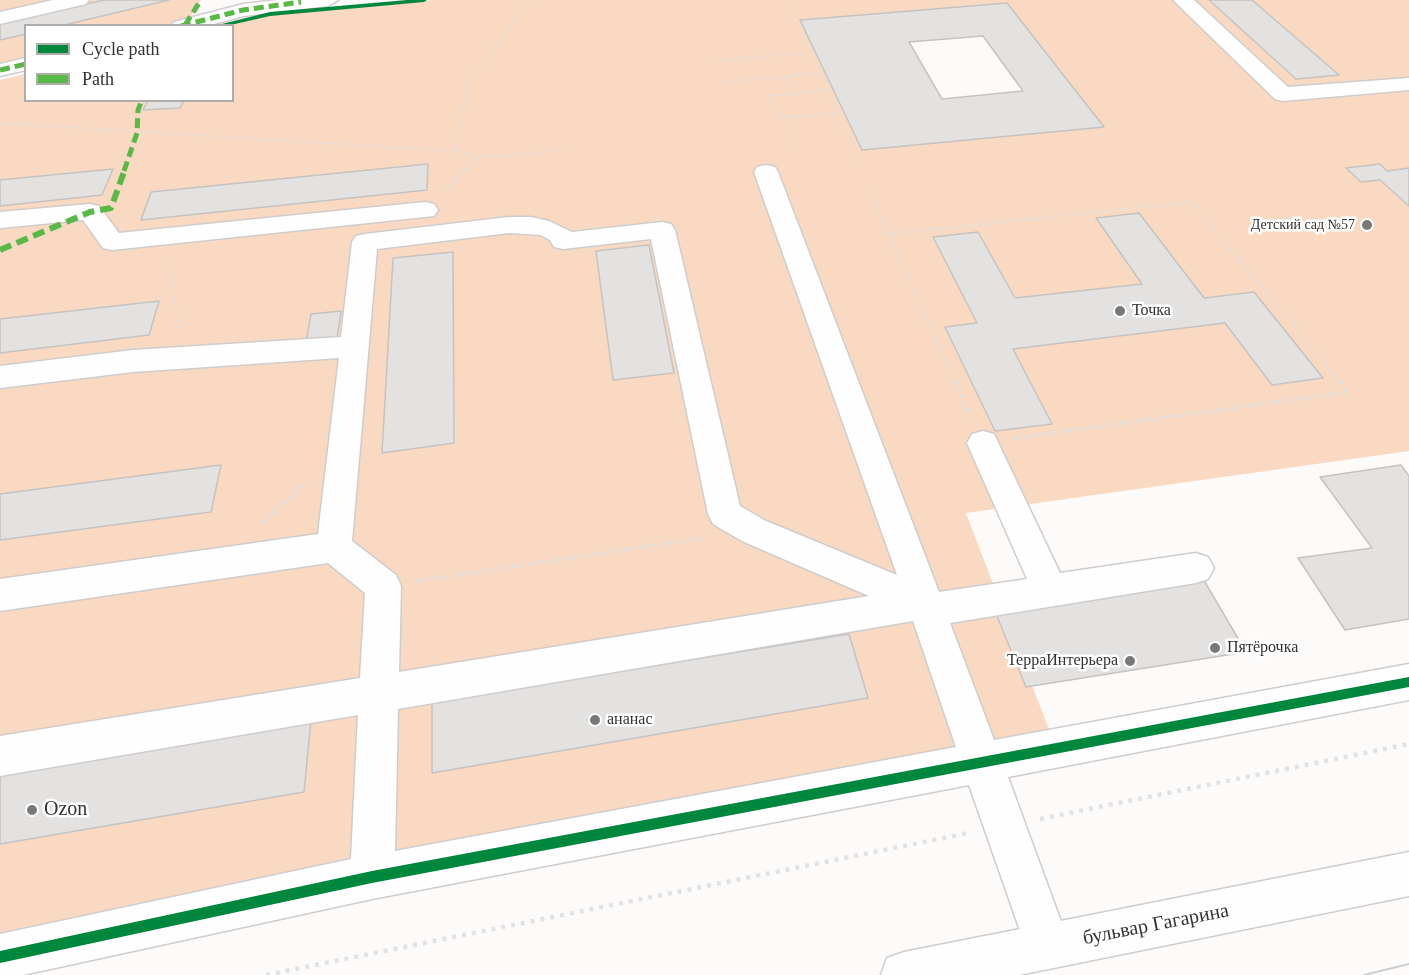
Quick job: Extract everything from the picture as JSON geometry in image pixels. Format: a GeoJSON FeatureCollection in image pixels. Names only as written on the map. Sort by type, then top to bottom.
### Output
{"type":"FeatureCollection","features":[{"type":"Feature","properties":{"kind":"street"},"geometry":{"type":"LineString","coordinates":[[0,18],[79,0]]}},
{"type":"Feature","properties":{"kind":"street"},"geometry":{"type":"LineString","coordinates":[[189,24],[253,9],[328,0]]}},
{"type":"Feature","properties":{"kind":"street"},"geometry":{"type":"LineString","coordinates":[[1184,0],[1283,93],[1409,84]]}},
{"type":"Feature","properties":{"kind":"street"},"geometry":{"type":"LineString","coordinates":[[0,70],[24,64]]}},
{"type":"Feature","properties":{"kind":"street"},"geometry":{"type":"LineString","coordinates":[[766,172],[1006,826],[1047,946]]}},
{"type":"Feature","properties":{"kind":"street"},"geometry":{"type":"LineString","coordinates":[[0,220],[90,212],[112,242],[424,210]]}},
{"type":"Feature","properties":{"kind":"street"},"geometry":{"type":"LineString","coordinates":[[334,547],[352,347],[365,242],[509,225],[531,225],[549,229],[561,235],[563,241],[662,230],[725,514],[754,531],[926,607]]}},
{"type":"Feature","properties":{"kind":"street"},"geometry":{"type":"LineString","coordinates":[[0,377],[184,358],[352,347]]}},
{"type":"Feature","properties":{"kind":"street"},"geometry":{"type":"LineString","coordinates":[[983,443],[1050,591]]}},
{"type":"Feature","properties":{"kind":"street"},"geometry":{"type":"LineString","coordinates":[[0,596],[334,547],[383,586],[372,877]]}},
{"type":"Feature","properties":{"kind":"street"},"geometry":{"type":"LineString","coordinates":[[0,756],[378,693],[926,607],[1050,591],[1196,568]]}},
{"type":"Feature","properties":{"kind":"street"},"geometry":{"type":"LineString","coordinates":[[0,957],[372,877],[1409,682]]}},
{"type":"Feature","properties":{"kind":"street","name":"бульвар Гагарина"},"geometry":{"type":"LineString","coordinates":[[904,975],[1409,874]]}},
{"type":"Feature","properties":{"kind":"path"},"geometry":{"type":"LineString","coordinates":[[455,151],[468,81],[531,0]]}},
{"type":"Feature","properties":{"kind":"path"},"geometry":{"type":"LineString","coordinates":[[789,0],[810,52],[861,162]]}},
{"type":"Feature","properties":{"kind":"path"},"geometry":{"type":"LineString","coordinates":[[715,61],[810,52]]}},
{"type":"Feature","properties":{"kind":"path"},"geometry":{"type":"LineString","coordinates":[[723,82],[820,73]]}},
{"type":"Feature","properties":{"kind":"path"},"geometry":{"type":"LineString","coordinates":[[786,76],[794,93]]}},
{"type":"Feature","properties":{"kind":"path"},"geometry":{"type":"LineString","coordinates":[[829,90],[768,96],[777,118],[840,113]]}},
{"type":"Feature","properties":{"kind":"path"},"geometry":{"type":"LineString","coordinates":[[785,117],[798,149]]}},
{"type":"Feature","properties":{"kind":"path"},"geometry":{"type":"LineString","coordinates":[[0,123],[455,151],[477,158],[568,148]]}},
{"type":"Feature","properties":{"kind":"path"},"geometry":{"type":"LineString","coordinates":[[868,190],[887,234],[983,443],[1348,392],[1191,202],[887,234]]}},
{"type":"Feature","properties":{"kind":"path"},"geometry":{"type":"LineString","coordinates":[[164,237],[184,358]]}},
{"type":"Feature","properties":{"kind":"path"},"geometry":{"type":"LineString","coordinates":[[258,525],[343,448]]}},
{"type":"Feature","properties":{"kind":"path"},"geometry":{"type":"LineString","coordinates":[[383,586],[754,531]]}},
{"type":"Feature","properties":{"kind":"path"},"geometry":{"type":"LineString","coordinates":[[266,975],[1409,744]]}},
{"type":"Feature","properties":{"kind":"shaded area"},"geometry":{"type":"Polygon","coordinates":[[[0,0],[201,0],[186,24],[24,24],[24,65],[0,71],[0,0]]]}},
{"type":"Feature","properties":{"kind":"shaded area"},"geometry":{"type":"Polygon","coordinates":[[[434,0],[1409,0],[1409,451],[966,513],[1056,748],[0,957],[0,80],[24,74],[24,102],[234,102],[234,24],[220,24],[246,18],[434,0]],[[1007,3],[801,21],[862,150],[1104,127],[1007,3]]]}},
{"type":"Feature","properties":{"kind":"building"},"geometry":{"type":"Polygon","coordinates":[[[104,0],[169,0],[68,24],[24,24],[24,34],[0,40],[0,24],[104,0]]]}},
{"type":"Feature","properties":{"kind":"building"},"geometry":{"type":"Polygon","coordinates":[[[1209,0],[1252,0],[1339,75],[1296,79],[1209,0]]]}},
{"type":"Feature","properties":{"kind":"building"},"geometry":{"type":"Polygon","coordinates":[[[1007,3],[1104,127],[862,150],[800,20],[1007,3]],[[983,36],[909,42],[942,99],[1023,91],[983,36]]]}},
{"type":"Feature","properties":{"kind":"building"},"geometry":{"type":"Polygon","coordinates":[[[147,102],[183,102],[180,108],[143,110],[147,102]]]}},
{"type":"Feature","properties":{"kind":"building"},"geometry":{"type":"Polygon","coordinates":[[[428,164],[427,190],[141,220],[151,192],[428,164]]]}},
{"type":"Feature","properties":{"kind":"building"},"geometry":{"type":"Polygon","coordinates":[[[1380,164],[1387,171],[1409,168],[1409,206],[1380,180],[1361,182],[1346,168],[1380,164]]]}},
{"type":"Feature","properties":{"kind":"building"},"geometry":{"type":"Polygon","coordinates":[[[113,169],[102,195],[0,206],[0,180],[113,169]]]}},
{"type":"Feature","properties":{"kind":"building","name":"Точка"},"geometry":{"type":"Polygon","coordinates":[[[1139,213],[1204,298],[1254,292],[1323,378],[1272,385],[1225,323],[1013,349],[1052,424],[995,431],[945,327],[977,323],[933,237],[978,232],[1015,298],[1142,284],[1096,218],[1139,213]]]}},
{"type":"Feature","properties":{"kind":"building"},"geometry":{"type":"Polygon","coordinates":[[[649,245],[674,373],[613,380],[596,251],[649,245]]]}},
{"type":"Feature","properties":{"kind":"building"},"geometry":{"type":"Polygon","coordinates":[[[453,252],[454,443],[382,453],[393,258],[453,252]]]}},
{"type":"Feature","properties":{"kind":"building"},"geometry":{"type":"Polygon","coordinates":[[[159,301],[149,335],[0,353],[0,319],[159,301]]]}},
{"type":"Feature","properties":{"kind":"building"},"geometry":{"type":"Polygon","coordinates":[[[341,311],[337,339],[306,342],[311,314],[341,311]]]}},
{"type":"Feature","properties":{"kind":"building"},"geometry":{"type":"Polygon","coordinates":[[[221,465],[211,512],[0,540],[0,494],[221,465]]]}},
{"type":"Feature","properties":{"kind":"building"},"geometry":{"type":"Polygon","coordinates":[[[1401,465],[1409,476],[1409,619],[1345,630],[1298,558],[1372,548],[1320,477],[1401,465]]]}},
{"type":"Feature","properties":{"kind":"building"},"geometry":{"type":"Polygon","coordinates":[[[1202,577],[1246,652],[1026,687],[994,609],[1202,577]]]}},
{"type":"Feature","properties":{"kind":"building"},"geometry":{"type":"Polygon","coordinates":[[[849,634],[868,698],[432,773],[432,702],[849,634]]]}},
{"type":"Feature","properties":{"kind":"building"},"geometry":{"type":"Polygon","coordinates":[[[311,720],[304,792],[0,844],[0,770],[311,720]]]}},
{"type":"Feature","properties":{"kind":"tram line"},"geometry":{"type":"LineString","coordinates":[[1364,975],[1409,964]]}},
{"type":"Feature","properties":{"kind":"marked path"},"geometry":{"type":"LineString","coordinates":[[186,24],[201,0]]}},
{"type":"Feature","properties":{"kind":"marked path"},"geometry":{"type":"LineString","coordinates":[[189,24],[243,10],[301,2]]}},
{"type":"Feature","properties":{"kind":"marked path"},"geometry":{"type":"LineString","coordinates":[[0,70],[24,64]]}},
{"type":"Feature","properties":{"kind":"marked path"},"geometry":{"type":"LineString","coordinates":[[0,250],[90,212],[111,208],[137,133],[138,110],[141,102]]}},
{"type":"Feature","properties":{"kind":"cycle path"},"geometry":{"type":"LineString","coordinates":[[225,24],[270,14],[424,0]]}},
{"type":"Feature","properties":{"kind":"cycle path"},"geometry":{"type":"LineString","coordinates":[[0,957],[372,877],[1409,682]]}},
{"type":"Feature","properties":{"kind":"place","name":"Детский сад №57"},"geometry":{"type":"Point","coordinates":[1367,225]}},
{"type":"Feature","properties":{"kind":"place","name":"Точка"},"geometry":{"type":"Point","coordinates":[1120,311]}},
{"type":"Feature","properties":{"kind":"place","name":"Пятёрочка"},"geometry":{"type":"Point","coordinates":[1215,648]}},
{"type":"Feature","properties":{"kind":"place","name":"ТерраИнтерьера"},"geometry":{"type":"Point","coordinates":[1130,661]}},
{"type":"Feature","properties":{"kind":"place","name":"ананас"},"geometry":{"type":"Point","coordinates":[595,720]}},
{"type":"Feature","properties":{"kind":"place","name":"Ozon"},"geometry":{"type":"Point","coordinates":[32,810]}}]}
